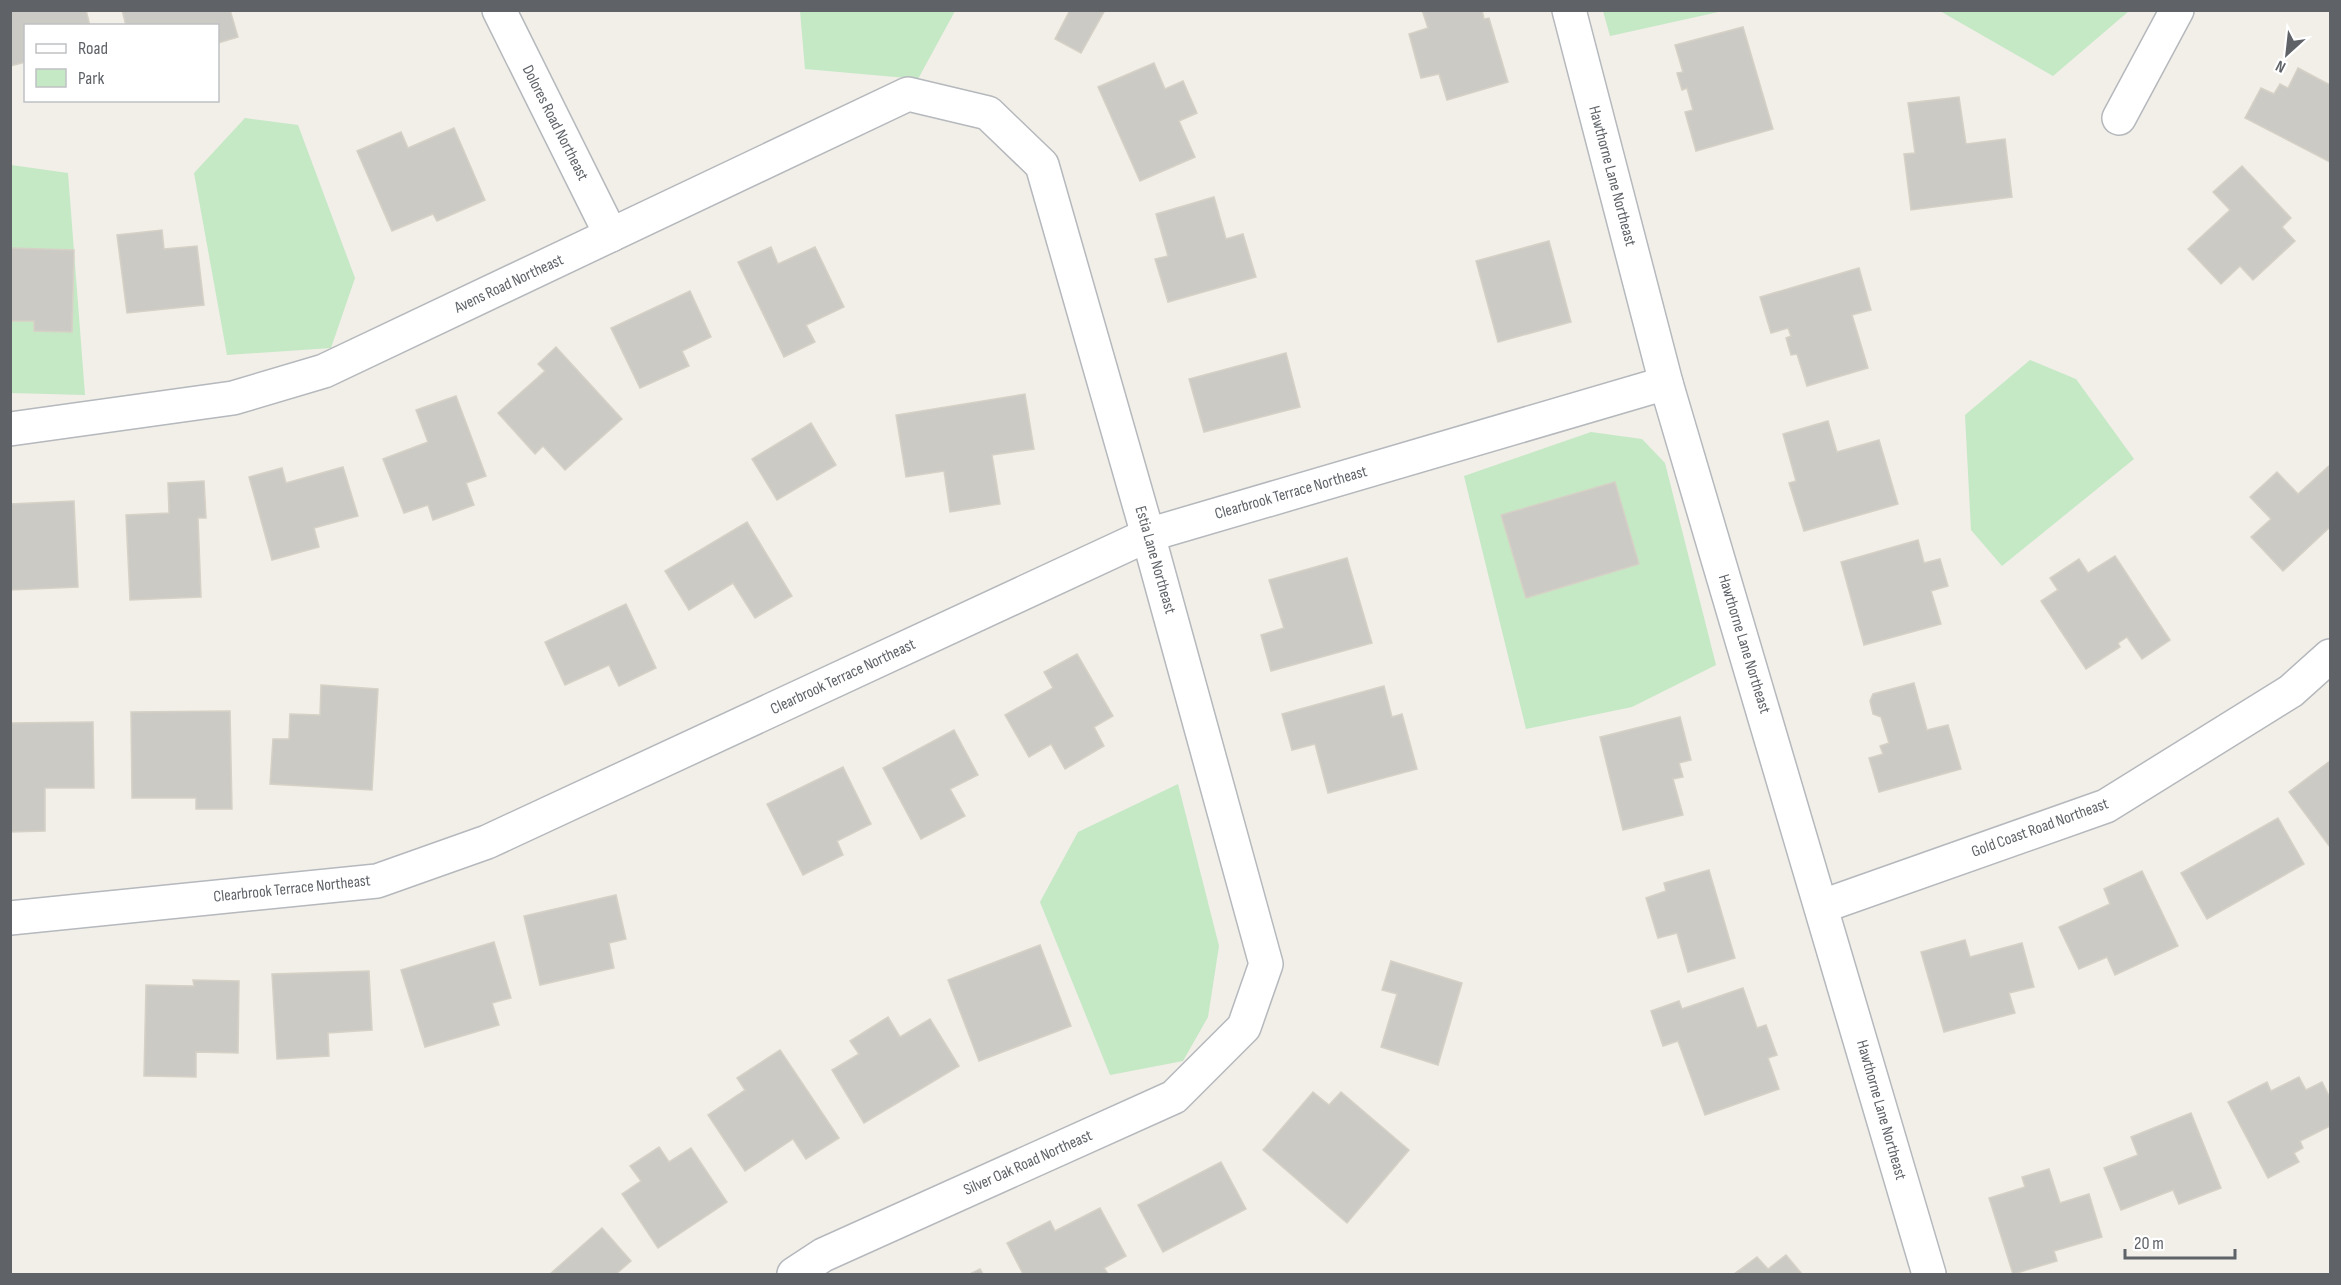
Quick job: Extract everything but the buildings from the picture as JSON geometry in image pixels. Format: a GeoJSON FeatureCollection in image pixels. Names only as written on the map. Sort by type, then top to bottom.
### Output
{"type":"FeatureCollection","features":[{"type":"Feature","properties":{"kind":"street","name":"Dolores Road Northeast"},"geometry":{"type":"LineString","coordinates":[[499,10],[611,235]]}},
{"type":"Feature","properties":{"kind":"street","name":"Hawthorne Lane Northeast"},"geometry":{"type":"LineString","coordinates":[[1569,10],[1666,383],[1823,906],[1929,1275]]}},
{"type":"Feature","properties":{"kind":"street"},"geometry":{"type":"LineString","coordinates":[[2119,118],[2177,10]]}},
{"type":"Feature","properties":{"kind":"street","name":"Avens Road Northeast"},"geometry":{"type":"LineString","coordinates":[[10,429],[233,398],[324,371],[908,94],[988,113]]}},
{"type":"Feature","properties":{"kind":"street","name":"Estia Lane Northeast"},"geometry":{"type":"LineString","coordinates":[[988,113],[1042,165],[1148,535],[1266,964],[1245,1026]]}},
{"type":"Feature","properties":{"kind":"street","name":"Clearbrook Terrace Northeast"},"geometry":{"type":"LineString","coordinates":[[10,918],[377,881],[487,842],[1148,535],[1666,383]]}},
{"type":"Feature","properties":{"kind":"street","name":"Gold Coast Road Northeast"},"geometry":{"type":"LineString","coordinates":[[1823,906],[2106,806],[2291,691],[2331,656]]}},
{"type":"Feature","properties":{"kind":"street","name":"Silver Oak Road Northeast"},"geometry":{"type":"LineString","coordinates":[[794,1275],[823,1254],[1174,1097],[1245,1026]]}},
{"type":"Feature","properties":{"kind":"green space"},"geometry":{"type":"Polygon","coordinates":[[[1603,10],[1723,11],[1610,36],[1603,10]]]}},
{"type":"Feature","properties":{"kind":"green space"},"geometry":{"type":"Polygon","coordinates":[[[800,11],[955,11],[918,79],[805,69],[800,11]]]}},
{"type":"Feature","properties":{"kind":"green space"},"geometry":{"type":"Polygon","coordinates":[[[1940,11],[2129,11],[2053,76],[1940,11]]]}},
{"type":"Feature","properties":{"kind":"green space"},"geometry":{"type":"Polygon","coordinates":[[[245,118],[298,125],[355,278],[331,348],[227,355],[194,173],[245,118]]]}},
{"type":"Feature","properties":{"kind":"green space"},"geometry":{"type":"Polygon","coordinates":[[[11,165],[68,173],[85,395],[11,393],[11,165]]]}},
{"type":"Feature","properties":{"kind":"green space"},"geometry":{"type":"Polygon","coordinates":[[[2030,360],[2076,379],[2134,459],[2002,566],[1971,530],[1965,415],[2030,360]]]}},
{"type":"Feature","properties":{"kind":"green space"},"geometry":{"type":"Polygon","coordinates":[[[1591,432],[1642,439],[1665,463],[1716,665],[1632,707],[1526,729],[1464,476],[1591,432]]]}},
{"type":"Feature","properties":{"kind":"green space"},"geometry":{"type":"Polygon","coordinates":[[[1178,784],[1219,946],[1208,1017],[1183,1061],[1110,1075],[1040,902],[1078,832],[1178,784]]]}}]}
